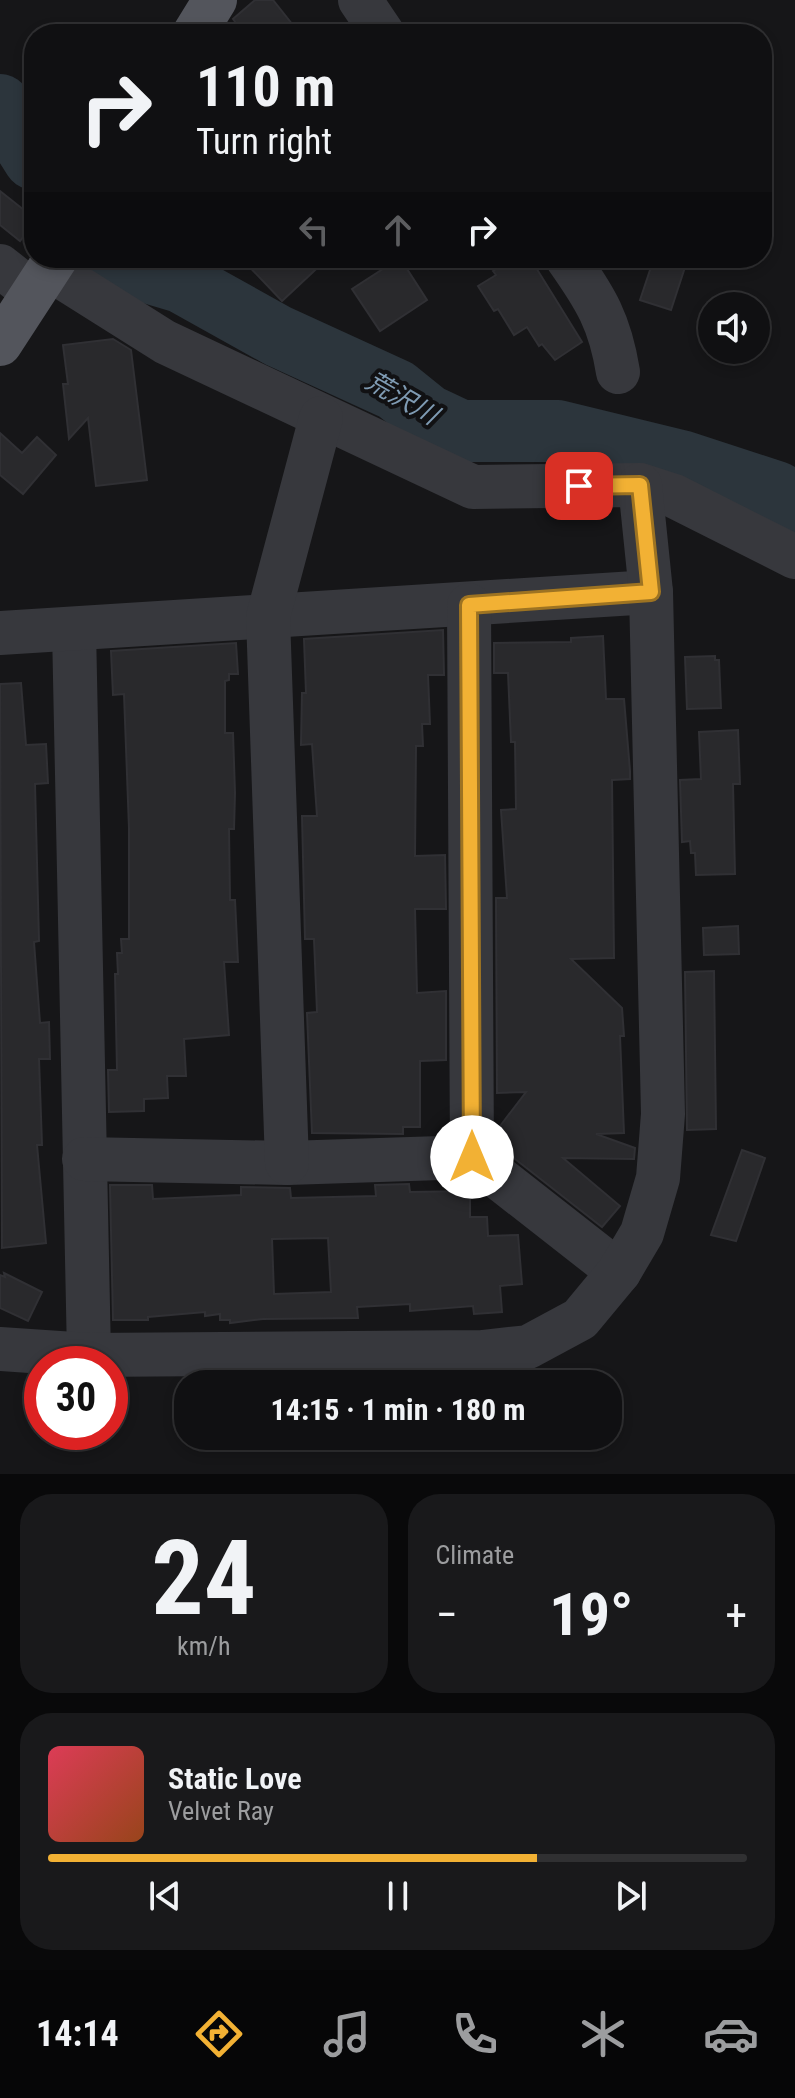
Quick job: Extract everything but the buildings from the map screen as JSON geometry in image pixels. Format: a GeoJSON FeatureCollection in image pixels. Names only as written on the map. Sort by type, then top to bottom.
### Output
{"type":"FeatureCollection","features":[{"type":"Feature","properties":{"kind":"main road"},"geometry":{"type":"LineString","coordinates":[[200,24],[215,0]]}},
{"type":"Feature","properties":{"kind":"main road"},"geometry":{"type":"LineString","coordinates":[[0,344],[34,272]]}},
{"type":"Feature","properties":{"kind":"street"},"geometry":{"type":"LineString","coordinates":[[360,0],[376,24]]}},
{"type":"Feature","properties":{"kind":"street"},"geometry":{"type":"LineString","coordinates":[[574,268],[598,302],[613,340],[618,372]]}},
{"type":"Feature","properties":{"kind":"street"},"geometry":{"type":"LineString","coordinates":[[34,272],[165,342],[473,487],[640,485],[674,496],[795,557]]}},
{"type":"Feature","properties":{"kind":"street"},"geometry":{"type":"LineString","coordinates":[[287,1163],[268,617],[321,418]]}},
{"type":"Feature","properties":{"kind":"street"},"geometry":{"type":"LineString","coordinates":[[128,1355],[482,1352],[528,1347],[580,1319],[619,1272],[642,1233],[658,1178],[663,1114],[651,592],[640,485]]}},
{"type":"Feature","properties":{"kind":"street"},"geometry":{"type":"LineString","coordinates":[[0,633],[651,592]]}},
{"type":"Feature","properties":{"kind":"street"},"geometry":{"type":"LineString","coordinates":[[469,605],[472,1157]]}},
{"type":"Feature","properties":{"kind":"street"},"geometry":{"type":"LineString","coordinates":[[74,629],[89,1346]]}},
{"type":"Feature","properties":{"kind":"street"},"geometry":{"type":"LineString","coordinates":[[84,1159],[287,1163],[472,1157],[619,1272]]}},
{"type":"Feature","properties":{"kind":"street"},"geometry":{"type":"LineString","coordinates":[[0,1349],[24,1351]]}},
{"type":"Feature","properties":{"kind":"waterway","name":"荒沢川"},"geometry":{"type":"LineString","coordinates":[[0,105],[24,143]]}},
{"type":"Feature","properties":{"kind":"waterway","name":"荒沢川"},"geometry":{"type":"LineString","coordinates":[[134,268],[181,282],[278,336],[396,390],[427,415],[461,431],[558,431],[681,461],[776,492],[795,502]]}},
{"type":"Feature","properties":{"kind":"route"},"geometry":{"type":"LineString","coordinates":[[472,1157],[469,605],[651,592],[640,485],[579,486]]}}]}
